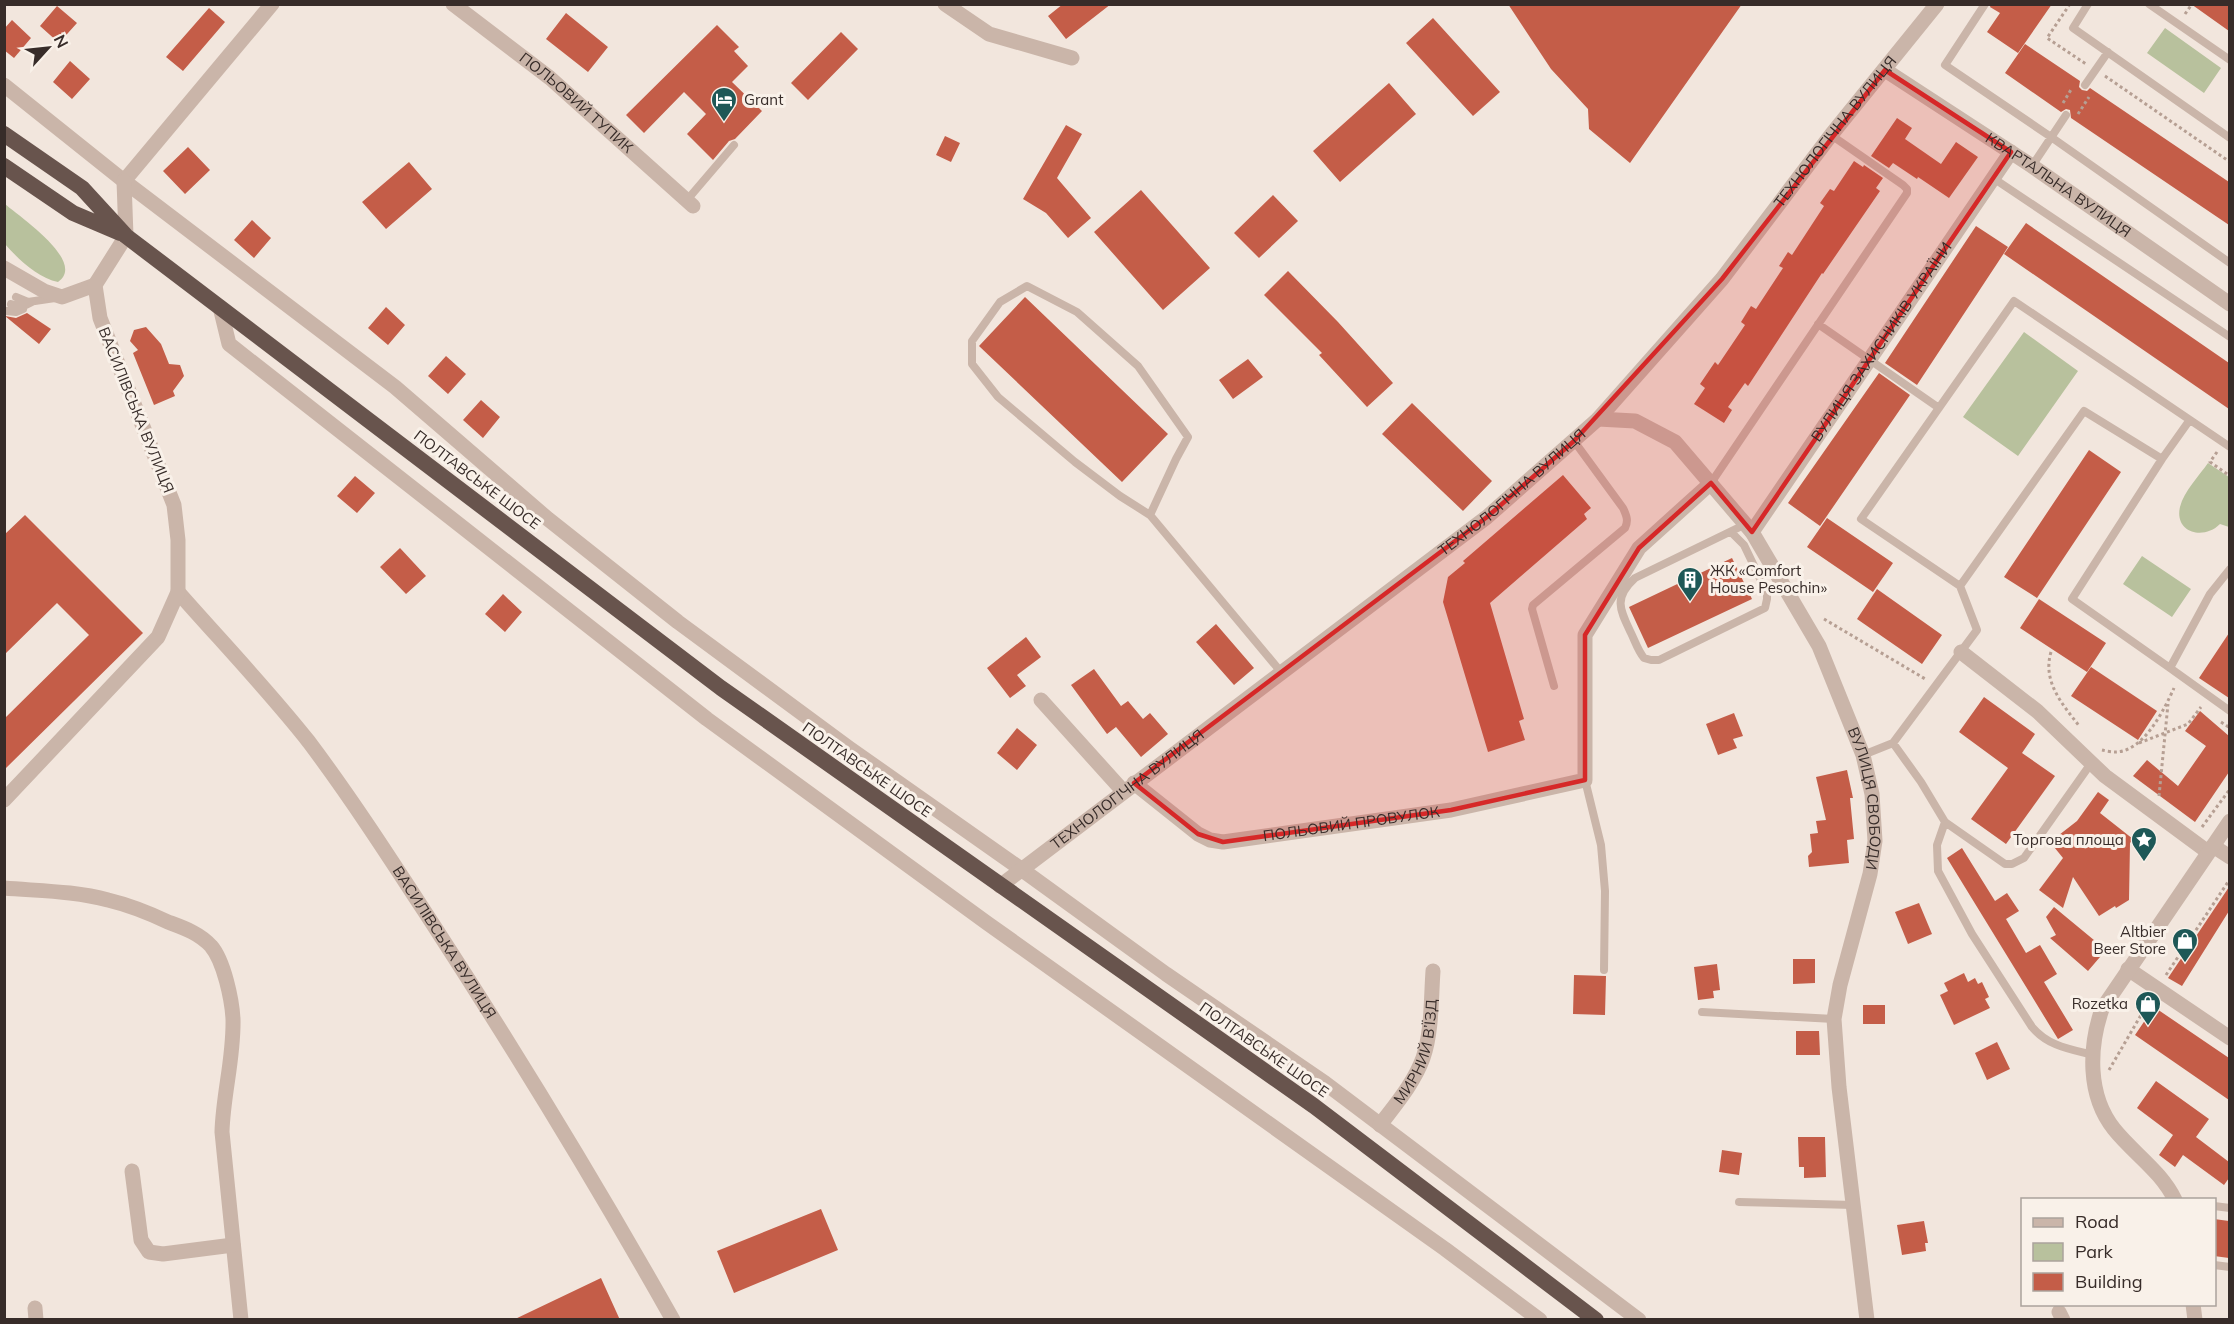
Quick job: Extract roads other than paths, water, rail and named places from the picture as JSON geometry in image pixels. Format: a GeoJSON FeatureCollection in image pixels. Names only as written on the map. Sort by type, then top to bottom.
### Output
{"type":"FeatureCollection","features":[{"type":"Feature","properties":{"kind":"highway"},"geometry":{"type":"LineString","coordinates":[[4,134],[82,188],[126,236]]}},
{"type":"Feature","properties":{"kind":"highway"},"geometry":{"type":"LineString","coordinates":[[4,165],[73,213],[126,236]]}},
{"type":"Feature","properties":{"kind":"highway","name":"ПОЛТАВСЬКЕ ШОСЕ"},"geometry":{"type":"LineString","coordinates":[[126,236],[722,688],[1322,1112],[1596,1320]]}},
{"type":"Feature","properties":{"kind":"street"},"geometry":{"type":"LineString","coordinates":[[4,268],[44,291],[62,297],[95,285],[126,236],[124,181],[272,4]]}},
{"type":"Feature","properties":{"kind":"street","name":"ПОЛЬОВИЙ ТУПИК"},"geometry":{"type":"LineString","coordinates":[[453,4],[550,78],[690,203]]}},
{"type":"Feature","properties":{"kind":"street"},"geometry":{"type":"LineString","coordinates":[[945,4],[989,34],[1071,58]]}},
{"type":"Feature","properties":{"kind":"street","name":"ТЕХНОЛОГІЧНА ВУЛИЦЯ"},"geometry":{"type":"LineString","coordinates":[[1000,886],[1487,518],[1598,419],[1722,279],[1832,135],[1937,4]]}},
{"type":"Feature","properties":{"kind":"street","name":"КВАРТАЛЬНА ВУЛИЦЯ"},"geometry":{"type":"LineString","coordinates":[[1885,70],[2032,166],[2229,304]]}},
{"type":"Feature","properties":{"kind":"street"},"geometry":{"type":"LineString","coordinates":[[4,85],[124,181],[395,387],[548,519],[678,622],[849,748],[1166,974],[1325,1083],[1639,1320]]}},
{"type":"Feature","properties":{"kind":"street","name":"ВУЛИЦЯ ЗАХИСНИКІВ УКРАЇНИ"},"geometry":{"type":"LineString","coordinates":[[1749,528],[1870,360],[2011,153]]}},
{"type":"Feature","properties":{"kind":"street","name":"ВАСИЛІВСЬКА ВУЛИЦЯ"},"geometry":{"type":"LineString","coordinates":[[4,800],[158,637],[178,592],[178,540],[174,505],[99,318],[95,285]]}},
{"type":"Feature","properties":{"kind":"street"},"geometry":{"type":"LineString","coordinates":[[220,307],[229,344],[707,719],[987,923],[1446,1249],[1540,1320]]}},
{"type":"Feature","properties":{"kind":"street","name":"ВУЛИЦЯ СВОБОДИ"},"geometry":{"type":"LineString","coordinates":[[1598,419],[1635,421],[1675,442],[1749,528],[1819,646],[1863,755],[1872,794],[1875,841],[1870,874],[1840,986],[1834,1019],[1839,1087],[1867,1320]]}},
{"type":"Feature","properties":{"kind":"street"},"geometry":{"type":"LineString","coordinates":[[1585,780],[1585,635],[1639,548],[1711,483]]}},
{"type":"Feature","properties":{"kind":"street","name":"ВАСИЛІВСЬКА ВУЛИЦЯ"},"geometry":{"type":"LineString","coordinates":[[178,592],[308,741],[361,814],[485,1005],[623,1231],[673,1320]]}},
{"type":"Feature","properties":{"kind":"street"},"geometry":{"type":"LineString","coordinates":[[1961,652],[2096,756],[2105,776],[2211,849],[2229,857]]}},
{"type":"Feature","properties":{"kind":"street","name":"ПОЛЬОВИЙ ПРОВУЛОК"},"geometry":{"type":"LineString","coordinates":[[1041,700],[1129,787],[1198,834],[1210,840],[1223,842],[1450,810],[1585,780]]}},
{"type":"Feature","properties":{"kind":"street"},"geometry":{"type":"LineString","coordinates":[[2176,1198],[2163,1180],[2113,1128],[2103,1110],[2096,1090],[2092,1055],[2095,1029],[2102,1009],[2229,821]]}},
{"type":"Feature","properties":{"kind":"street"},"geometry":{"type":"LineString","coordinates":[[4,888],[60,892],[108,899],[199,934],[213,948],[223,969],[233,1017],[232,1058],[223,1102],[222,1132],[242,1320]]}},
{"type":"Feature","properties":{"kind":"street"},"geometry":{"type":"LineString","coordinates":[[2128,969],[2229,1038]]}},
{"type":"Feature","properties":{"kind":"street","name":"МИРНИЙ В’ЇЗД"},"geometry":{"type":"LineString","coordinates":[[1380,1125],[1409,1085],[1423,1058],[1433,971]]}},
{"type":"Feature","properties":{"kind":"street"},"geometry":{"type":"LineString","coordinates":[[132,1171],[141,1240],[149,1252],[163,1254],[233,1245]]}},
{"type":"Feature","properties":{"kind":"lane"},"geometry":{"type":"LineString","coordinates":[[1984,4],[1945,66],[2051,137],[2229,263]]}},
{"type":"Feature","properties":{"kind":"lane"},"geometry":{"type":"LineString","coordinates":[[2088,4],[2073,28],[2229,138]]}},
{"type":"Feature","properties":{"kind":"lane"},"geometry":{"type":"LineString","coordinates":[[2149,4],[2229,60]]}},
{"type":"Feature","properties":{"kind":"lane"},"geometry":{"type":"LineString","coordinates":[[2085,85],[2108,52]]}},
{"type":"Feature","properties":{"kind":"lane"},"geometry":{"type":"LineString","coordinates":[[2032,166],[2066,115]]}},
{"type":"Feature","properties":{"kind":"lane"},"geometry":{"type":"LineString","coordinates":[[1711,483],[1907,193],[1903,185],[1832,135]]}},
{"type":"Feature","properties":{"kind":"lane"},"geometry":{"type":"LineString","coordinates":[[690,203],[734,145]]}},
{"type":"Feature","properties":{"kind":"lane"},"geometry":{"type":"LineString","coordinates":[[1993,178],[2229,338]]}},
{"type":"Feature","properties":{"kind":"lane"},"geometry":{"type":"LineString","coordinates":[[1150,515],[1188,437],[1138,366],[1077,312],[1027,286],[1000,302],[972,341],[972,364],[998,397],[1120,496],[1150,515],[1281,672]]}},
{"type":"Feature","properties":{"kind":"lane"},"geometry":{"type":"LineString","coordinates":[[32,302],[13,316],[10,307],[22,307],[32,302],[62,297]]}},
{"type":"Feature","properties":{"kind":"lane"},"geometry":{"type":"LineString","coordinates":[[1863,755],[1893,743],[1977,630],[1960,586],[1861,519],[2014,301],[2226,445]]}},
{"type":"Feature","properties":{"kind":"lane"},"geometry":{"type":"LineString","coordinates":[[1818,324],[1939,408]]}},
{"type":"Feature","properties":{"kind":"lane"},"geometry":{"type":"LineString","coordinates":[[1960,586],[2084,411],[2162,459]]}},
{"type":"Feature","properties":{"kind":"lane"},"geometry":{"type":"LineString","coordinates":[[2189,421],[2072,599],[2229,711]]}},
{"type":"Feature","properties":{"kind":"lane"},"geometry":{"type":"LineString","coordinates":[[1554,686],[1533,605],[1627,524],[1623,508],[1574,441]]}},
{"type":"Feature","properties":{"kind":"lane"},"geometry":{"type":"LineString","coordinates":[[1731,532],[1744,545],[1767,592],[1765,608],[1659,660],[1644,658],[1620,609],[1625,588],[1635,578],[1731,532],[1749,528]]}},
{"type":"Feature","properties":{"kind":"lane"},"geometry":{"type":"LineString","coordinates":[[2170,668],[2210,594],[2229,569]]}},
{"type":"Feature","properties":{"kind":"lane"},"geometry":{"type":"LineString","coordinates":[[1893,743],[1921,782],[1945,822],[2005,864],[2018,862],[2024,858],[2096,756]]}},
{"type":"Feature","properties":{"kind":"lane"},"geometry":{"type":"LineString","coordinates":[[1585,780],[1601,845],[1605,891],[1604,970]]}},
{"type":"Feature","properties":{"kind":"lane"},"geometry":{"type":"LineString","coordinates":[[1945,822],[1937,845],[1938,871],[1972,934],[2032,1027],[2055,1045],[2092,1055]]}},
{"type":"Feature","properties":{"kind":"lane"},"geometry":{"type":"LineString","coordinates":[[1702,1012],[1834,1019]]}},
{"type":"Feature","properties":{"kind":"lane"},"geometry":{"type":"LineString","coordinates":[[1739,1203],[1853,1205]]}},
{"type":"Feature","properties":{"kind":"place","name":"Grant"},"geometry":{"type":"Point","coordinates":[724,123]}},
{"type":"Feature","properties":{"kind":"place","name":"ЖК «Comfort House Pesochin»"},"geometry":{"type":"Point","coordinates":[1690,603]}},
{"type":"Feature","properties":{"kind":"place","name":"Торгова площа"},"geometry":{"type":"Point","coordinates":[2144,863]}},
{"type":"Feature","properties":{"kind":"place","name":"Altbier Beer Store"},"geometry":{"type":"Point","coordinates":[2185,964]}},
{"type":"Feature","properties":{"kind":"place","name":"Rozetka"},"geometry":{"type":"Point","coordinates":[2148,1027]}}]}
